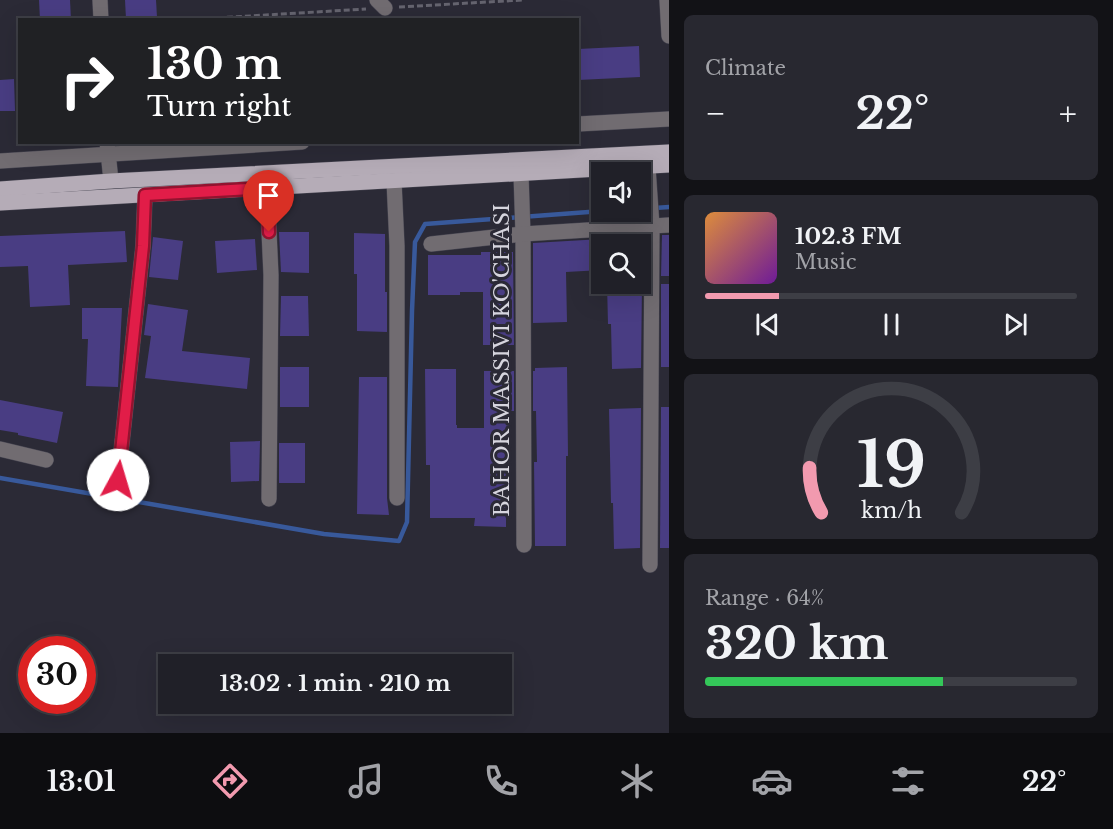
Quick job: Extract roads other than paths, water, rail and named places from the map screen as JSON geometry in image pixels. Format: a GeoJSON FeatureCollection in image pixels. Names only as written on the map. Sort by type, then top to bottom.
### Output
{"type":"FeatureCollection","features":[{"type":"Feature","properties":{"kind":"main road"},"geometry":{"type":"LineString","coordinates":[[0,189],[111,181],[669,152]]}},
{"type":"Feature","properties":{"kind":"main road"},"geometry":{"type":"LineString","coordinates":[[651,167],[669,165]]}},
{"type":"Feature","properties":{"kind":"main road"},"geometry":{"type":"LineString","coordinates":[[0,202],[591,170]]}},
{"type":"Feature","properties":{"kind":"street"},"geometry":{"type":"LineString","coordinates":[[100,0],[101,18]]}},
{"type":"Feature","properties":{"kind":"street"},"geometry":{"type":"LineString","coordinates":[[668,0],[669,36]]}},
{"type":"Feature","properties":{"kind":"street"},"geometry":{"type":"LineString","coordinates":[[579,124],[669,118]]}},
{"type":"Feature","properties":{"kind":"street"},"geometry":{"type":"LineString","coordinates":[[0,161],[108,149],[247,144]]}},
{"type":"Feature","properties":{"kind":"street"},"geometry":{"type":"LineString","coordinates":[[108,149],[111,181]]}},
{"type":"Feature","properties":{"kind":"street","name":"BAHOR MASSIVI KO'CHASI"},"geometry":{"type":"LineString","coordinates":[[521,174],[524,545]]}},
{"type":"Feature","properties":{"kind":"street"},"geometry":{"type":"LineString","coordinates":[[393,181],[397,246],[397,498]]}},
{"type":"Feature","properties":{"kind":"street"},"geometry":{"type":"LineString","coordinates":[[267,188],[271,275],[269,499]]}},
{"type":"Feature","properties":{"kind":"street"},"geometry":{"type":"LineString","coordinates":[[118,480],[143,246],[145,195]]}},
{"type":"Feature","properties":{"kind":"street"},"geometry":{"type":"LineString","coordinates":[[650,565],[651,211]]}},
{"type":"Feature","properties":{"kind":"street"},"geometry":{"type":"LineString","coordinates":[[431,244],[523,234],[669,225]]}},
{"type":"Feature","properties":{"kind":"street"},"geometry":{"type":"LineString","coordinates":[[0,448],[46,459]]}},
{"type":"Feature","properties":{"kind":"waterway"},"geometry":{"type":"LineString","coordinates":[[651,208],[669,207]]}},
{"type":"Feature","properties":{"kind":"waterway"},"geometry":{"type":"LineString","coordinates":[[0,478],[324,534],[399,541],[407,522],[415,242],[425,224],[591,212]]}}]}
